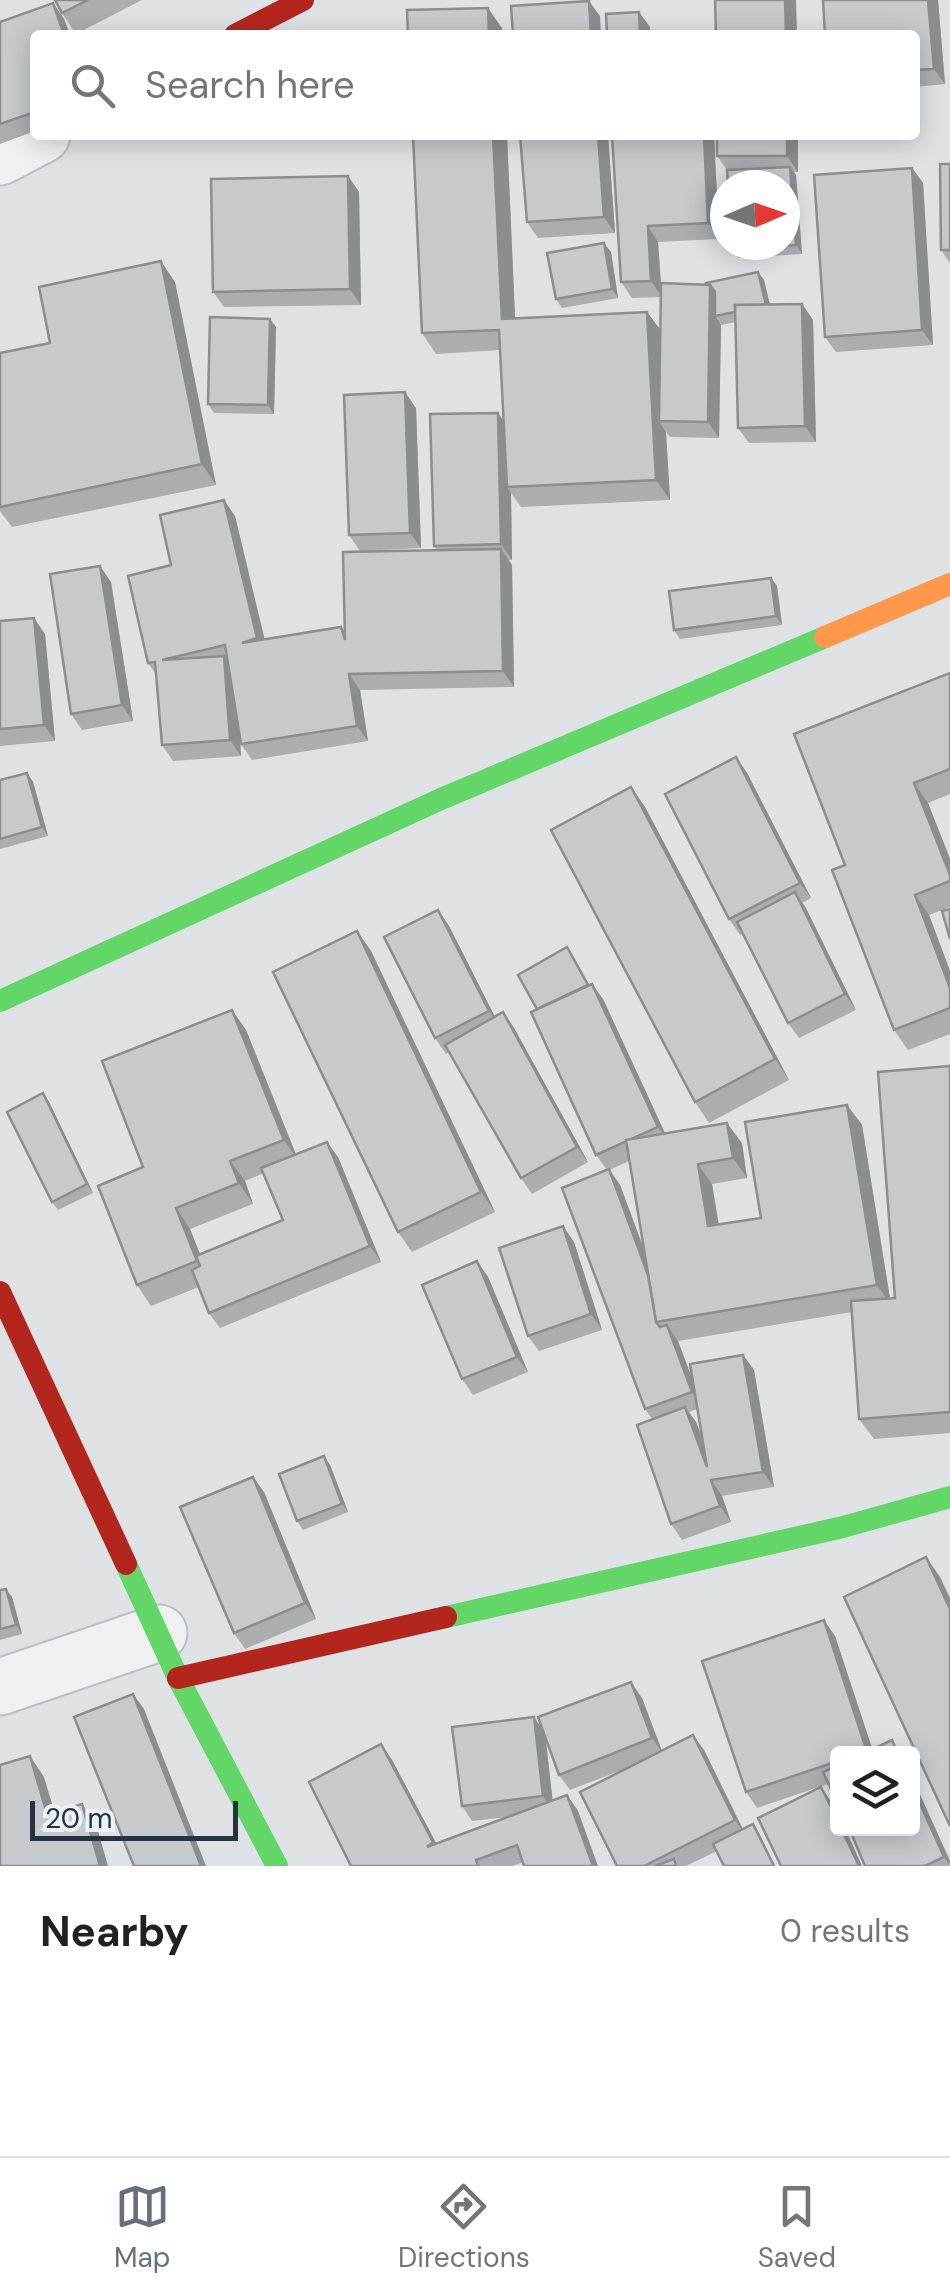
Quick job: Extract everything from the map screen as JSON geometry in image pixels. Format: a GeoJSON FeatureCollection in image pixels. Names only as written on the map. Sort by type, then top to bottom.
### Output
{"type":"FeatureCollection","features":[{"type":"Feature","properties":{"kind":"street"},"geometry":{"type":"LineString","coordinates":[[246,30],[303,0]]}},
{"type":"Feature","properties":{"kind":"street"},"geometry":{"type":"LineString","coordinates":[[0,156],[32,140]]}},
{"type":"Feature","properties":{"kind":"street"},"geometry":{"type":"LineString","coordinates":[[0,1001],[442,799],[950,584]]}},
{"type":"Feature","properties":{"kind":"street"},"geometry":{"type":"LineString","coordinates":[[0,1292],[169,1656],[277,1866]]}},
{"type":"Feature","properties":{"kind":"street"},"geometry":{"type":"LineString","coordinates":[[0,1687],[824,1532],[950,1497]]}},
{"type":"Feature","properties":{"kind":"building"},"geometry":{"type":"Polygon","coordinates":[[[55,0],[88,0],[62,13],[55,0]]]}},
{"type":"Feature","properties":{"kind":"building"},"geometry":{"type":"Polygon","coordinates":[[[715,0],[785,0],[786,30],[716,30],[715,0]]]}},
{"type":"Feature","properties":{"kind":"building"},"geometry":{"type":"Polygon","coordinates":[[[823,0],[928,0],[934,69],[920,70],[920,30],[825,30],[823,0]]]}},
{"type":"Feature","properties":{"kind":"building"},"geometry":{"type":"Polygon","coordinates":[[[589,1],[591,30],[513,30],[511,6],[589,1]]]}},
{"type":"Feature","properties":{"kind":"building"},"geometry":{"type":"Polygon","coordinates":[[[53,3],[62,30],[30,30],[30,114],[0,124],[0,22],[53,3]]]}},
{"type":"Feature","properties":{"kind":"building"},"geometry":{"type":"Polygon","coordinates":[[[488,8],[489,30],[408,30],[407,10],[488,8]]]}},
{"type":"Feature","properties":{"kind":"building"},"geometry":{"type":"Polygon","coordinates":[[[639,12],[640,30],[607,30],[606,14],[639,12]]]}},
{"type":"Feature","properties":{"kind":"building"},"geometry":{"type":"Polygon","coordinates":[[[413,140],[493,140],[502,319],[647,312],[656,480],[507,487],[499,330],[422,333],[413,140]]]}},
{"type":"Feature","properties":{"kind":"building"},"geometry":{"type":"Polygon","coordinates":[[[520,140],[598,140],[604,217],[527,222],[520,140]]]}},
{"type":"Feature","properties":{"kind":"building"},"geometry":{"type":"Polygon","coordinates":[[[612,140],[704,140],[708,223],[648,226],[651,281],[621,282],[612,140]]]}},
{"type":"Feature","properties":{"kind":"building"},"geometry":{"type":"Polygon","coordinates":[[[717,140],[787,140],[787,156],[717,156],[717,140]]]}},
{"type":"Feature","properties":{"kind":"building"},"geometry":{"type":"Polygon","coordinates":[[[940,164],[950,164],[950,250],[941,250],[940,164]]]}},
{"type":"Feature","properties":{"kind":"building"},"geometry":{"type":"Polygon","coordinates":[[[790,167],[790,170],[727,170],[790,167]]]}},
{"type":"Feature","properties":{"kind":"building"},"geometry":{"type":"Polygon","coordinates":[[[912,168],[922,330],[825,337],[814,175],[912,168]]]}},
{"type":"Feature","properties":{"kind":"building"},"geometry":{"type":"Polygon","coordinates":[[[348,176],[350,289],[213,292],[211,179],[348,176]]]}},
{"type":"Feature","properties":{"kind":"building"},"geometry":{"type":"Polygon","coordinates":[[[604,243],[612,289],[556,299],[547,253],[604,243]]]}},
{"type":"Feature","properties":{"kind":"building"},"geometry":{"type":"Polygon","coordinates":[[[161,261],[202,464],[0,507],[0,353],[50,343],[39,287],[161,261]]]}},
{"type":"Feature","properties":{"kind":"building"},"geometry":{"type":"Polygon","coordinates":[[[758,272],[766,305],[735,305],[735,312],[715,316],[715,292],[706,283],[758,272]]]}},
{"type":"Feature","properties":{"kind":"building"},"geometry":{"type":"Polygon","coordinates":[[[661,283],[710,285],[708,422],[659,421],[661,283]]]}},
{"type":"Feature","properties":{"kind":"building"},"geometry":{"type":"Polygon","coordinates":[[[802,304],[805,426],[738,428],[735,305],[802,304]]]}},
{"type":"Feature","properties":{"kind":"building"},"geometry":{"type":"Polygon","coordinates":[[[210,317],[270,319],[268,405],[208,404],[210,317]]]}},
{"type":"Feature","properties":{"kind":"building"},"geometry":{"type":"Polygon","coordinates":[[[405,392],[410,533],[349,535],[344,395],[405,392]]]}},
{"type":"Feature","properties":{"kind":"building"},"geometry":{"type":"Polygon","coordinates":[[[498,413],[501,544],[434,546],[430,414],[498,413]]]}},
{"type":"Feature","properties":{"kind":"building"},"geometry":{"type":"Polygon","coordinates":[[[224,500],[257,638],[242,643],[341,627],[345,640],[343,552],[501,549],[503,671],[349,674],[357,726],[241,744],[225,645],[162,660],[224,656],[230,740],[162,745],[155,662],[148,663],[128,576],[171,565],[160,515],[224,500]]]}},
{"type":"Feature","properties":{"kind":"building"},"geometry":{"type":"Polygon","coordinates":[[[100,566],[122,705],[71,714],[50,574],[100,566]]]}},
{"type":"Feature","properties":{"kind":"building"},"geometry":{"type":"Polygon","coordinates":[[[771,578],[776,616],[674,630],[669,591],[771,578]]]}},
{"type":"Feature","properties":{"kind":"building"},"geometry":{"type":"Polygon","coordinates":[[[34,618],[44,725],[0,729],[0,621],[34,618]]]}},
{"type":"Feature","properties":{"kind":"building"},"geometry":{"type":"Polygon","coordinates":[[[950,673],[950,769],[914,783],[950,875],[950,881],[915,895],[950,988],[950,1008],[894,1030],[832,870],[845,865],[794,734],[950,673]]]}},
{"type":"Feature","properties":{"kind":"building"},"geometry":{"type":"Polygon","coordinates":[[[736,757],[800,883],[729,919],[665,794],[736,757]]]}},
{"type":"Feature","properties":{"kind":"building"},"geometry":{"type":"Polygon","coordinates":[[[27,773],[42,827],[0,839],[0,780],[27,773]]]}},
{"type":"Feature","properties":{"kind":"building"},"geometry":{"type":"Polygon","coordinates":[[[631,787],[775,1059],[695,1102],[551,830],[631,787]]]}},
{"type":"Feature","properties":{"kind":"building"},"geometry":{"type":"Polygon","coordinates":[[[795,892],[845,994],[788,1023],[737,922],[795,892]]]}},
{"type":"Feature","properties":{"kind":"building"},"geometry":{"type":"Polygon","coordinates":[[[950,909],[950,939],[942,911],[950,909]]]}},
{"type":"Feature","properties":{"kind":"building"},"geometry":{"type":"Polygon","coordinates":[[[438,910],[489,1011],[435,1038],[384,937],[438,910]]]}},
{"type":"Feature","properties":{"kind":"building"},"geometry":{"type":"Polygon","coordinates":[[[357,931],[481,1192],[398,1232],[273,972],[357,931]]]}},
{"type":"Feature","properties":{"kind":"building"},"geometry":{"type":"Polygon","coordinates":[[[567,947],[588,985],[537,1009],[518,975],[567,947]]]}},
{"type":"Feature","properties":{"kind":"building"},"geometry":{"type":"Polygon","coordinates":[[[592,984],[658,1127],[596,1155],[531,1012],[592,984]]]}},
{"type":"Feature","properties":{"kind":"building"},"geometry":{"type":"Polygon","coordinates":[[[232,1010],[284,1140],[230,1161],[239,1183],[176,1208],[197,1261],[137,1285],[98,1186],[143,1167],[102,1061],[232,1010]]]}},
{"type":"Feature","properties":{"kind":"building"},"geometry":{"type":"Polygon","coordinates":[[[503,1012],[577,1147],[521,1178],[445,1045],[503,1012]]]}},
{"type":"Feature","properties":{"kind":"building"},"geometry":{"type":"Polygon","coordinates":[[[950,1066],[950,1412],[859,1419],[851,1301],[895,1298],[878,1072],[950,1066]]]}},
{"type":"Feature","properties":{"kind":"building"},"geometry":{"type":"Polygon","coordinates":[[[43,1093],[87,1184],[52,1202],[7,1112],[43,1093]]]}},
{"type":"Feature","properties":{"kind":"building"},"geometry":{"type":"Polygon","coordinates":[[[847,1105],[877,1285],[656,1322],[626,1140],[727,1123],[733,1158],[698,1164],[708,1226],[761,1218],[745,1122],[847,1105]]]}},
{"type":"Feature","properties":{"kind":"building"},"geometry":{"type":"Polygon","coordinates":[[[327,1142],[370,1246],[209,1313],[192,1270],[200,1266],[196,1256],[283,1220],[261,1168],[327,1142]]]}},
{"type":"Feature","properties":{"kind":"building"},"geometry":{"type":"Polygon","coordinates":[[[609,1169],[648,1275],[656,1322],[660,1327],[667,1325],[692,1392],[645,1409],[562,1188],[609,1169]]]}},
{"type":"Feature","properties":{"kind":"building"},"geometry":{"type":"Polygon","coordinates":[[[563,1226],[591,1314],[528,1336],[499,1248],[563,1226]]]}},
{"type":"Feature","properties":{"kind":"building"},"geometry":{"type":"Polygon","coordinates":[[[477,1261],[517,1357],[462,1379],[422,1285],[477,1261]]]}},
{"type":"Feature","properties":{"kind":"building"},"geometry":{"type":"Polygon","coordinates":[[[743,1355],[763,1472],[711,1480],[720,1506],[671,1524],[637,1425],[685,1407],[707,1467],[690,1364],[743,1355]]]}},
{"type":"Feature","properties":{"kind":"building"},"geometry":{"type":"Polygon","coordinates":[[[324,1456],[342,1504],[297,1521],[279,1474],[324,1456]]]}},
{"type":"Feature","properties":{"kind":"building"},"geometry":{"type":"Polygon","coordinates":[[[253,1477],[305,1603],[234,1633],[180,1507],[253,1477]]]}},
{"type":"Feature","properties":{"kind":"building"},"geometry":{"type":"Polygon","coordinates":[[[926,1557],[950,1609],[950,1826],[920,1761],[920,1746],[913,1746],[844,1597],[926,1557]]]}},
{"type":"Feature","properties":{"kind":"building"},"geometry":{"type":"Polygon","coordinates":[[[6,1589],[16,1625],[0,1629],[0,1590],[6,1589]]]}},
{"type":"Feature","properties":{"kind":"building"},"geometry":{"type":"Polygon","coordinates":[[[824,1620],[865,1746],[830,1746],[830,1764],[746,1792],[702,1661],[824,1620]]]}},
{"type":"Feature","properties":{"kind":"building"},"geometry":{"type":"Polygon","coordinates":[[[631,1682],[652,1738],[559,1775],[538,1717],[631,1682]]]}},
{"type":"Feature","properties":{"kind":"building"},"geometry":{"type":"Polygon","coordinates":[[[133,1694],[201,1866],[134,1866],[74,1717],[133,1694]]]}},
{"type":"Feature","properties":{"kind":"building"},"geometry":{"type":"Polygon","coordinates":[[[534,1717],[543,1796],[462,1806],[452,1727],[534,1717]]]}},
{"type":"Feature","properties":{"kind":"building"},"geometry":{"type":"Polygon","coordinates":[[[693,1735],[735,1820],[644,1866],[617,1866],[580,1792],[693,1735]]]}},
{"type":"Feature","properties":{"kind":"building"},"geometry":{"type":"Polygon","coordinates":[[[381,1744],[433,1842],[427,1847],[567,1795],[593,1866],[524,1866],[517,1845],[476,1860],[478,1866],[351,1866],[309,1782],[381,1744]]]}},
{"type":"Feature","properties":{"kind":"building"},"geometry":{"type":"Polygon","coordinates":[[[30,1756],[47,1814],[82,1804],[100,1866],[0,1866],[0,1765],[30,1756]]]}},
{"type":"Feature","properties":{"kind":"building"},"geometry":{"type":"Polygon","coordinates":[[[830,1769],[830,1787],[823,1772],[830,1769]]]}},
{"type":"Feature","properties":{"kind":"building"},"geometry":{"type":"Polygon","coordinates":[[[821,1787],[830,1805],[830,1836],[845,1836],[859,1866],[781,1866],[758,1818],[821,1787]]]}},
{"type":"Feature","properties":{"kind":"building"},"geometry":{"type":"Polygon","coordinates":[[[920,1804],[944,1857],[925,1866],[865,1866],[852,1836],[920,1836],[920,1804]]]}},
{"type":"Feature","properties":{"kind":"building"},"geometry":{"type":"Polygon","coordinates":[[[753,1824],[774,1866],[724,1866],[713,1844],[753,1824]]]}},
{"type":"Feature","properties":{"kind":"building"},"geometry":{"type":"Polygon","coordinates":[[[674,1859],[676,1866],[655,1866],[674,1859]]]}},
{"type":"Feature","properties":{"kind":"traffic: fast"},"geometry":{"type":"LineString","coordinates":[[0,1001],[441,799],[825,637]]}},
{"type":"Feature","properties":{"kind":"traffic: fast"},"geometry":{"type":"LineString","coordinates":[[446,1617],[843,1527],[950,1497]]}},
{"type":"Feature","properties":{"kind":"traffic: fast"},"geometry":{"type":"LineString","coordinates":[[126,1564],[178,1678],[277,1866]]}},
{"type":"Feature","properties":{"kind":"traffic: slow"},"geometry":{"type":"LineString","coordinates":[[825,637],[950,584]]}},
{"type":"Feature","properties":{"kind":"traffic: jam"},"geometry":{"type":"LineString","coordinates":[[245,30],[303,0]]}},
{"type":"Feature","properties":{"kind":"traffic: jam"},"geometry":{"type":"LineString","coordinates":[[0,1292],[126,1564]]}},
{"type":"Feature","properties":{"kind":"traffic: jam"},"geometry":{"type":"LineString","coordinates":[[178,1678],[446,1617]]}}]}
